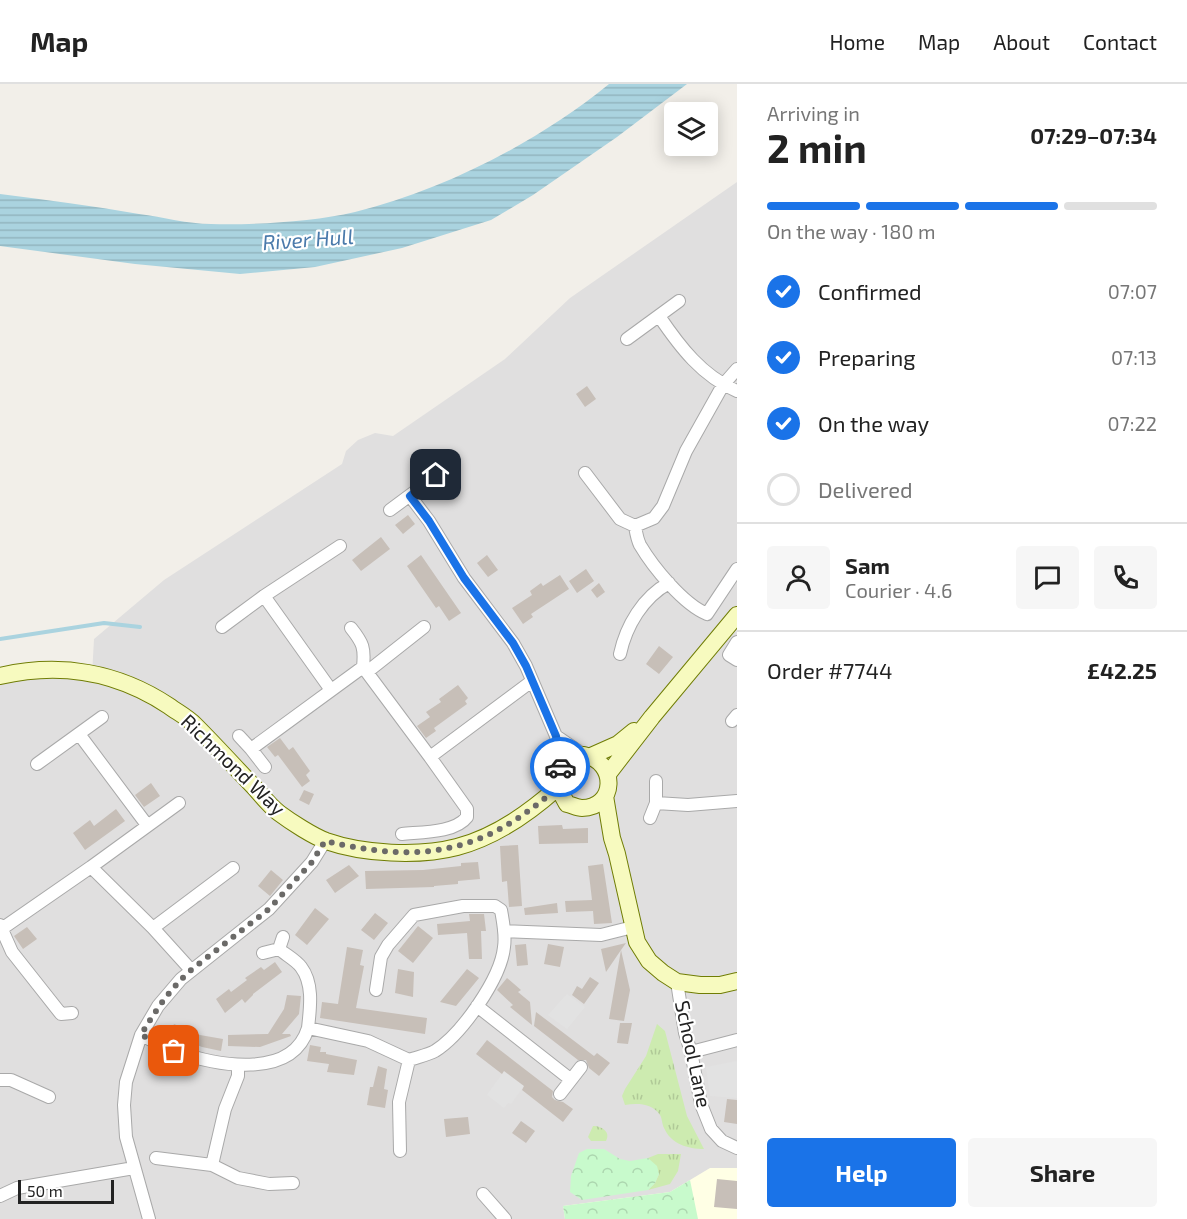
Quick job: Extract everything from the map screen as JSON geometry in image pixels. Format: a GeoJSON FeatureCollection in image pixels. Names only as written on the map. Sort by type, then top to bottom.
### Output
{"type":"FeatureCollection","features":[{"type":"Feature","properties":{"kind":"street"},"geometry":{"type":"LineString","coordinates":[[627,339],[679,301]]}},
{"type":"Feature","properties":{"kind":"street"},"geometry":{"type":"LineString","coordinates":[[659,316],[681,348],[713,380],[737,391]]}},
{"type":"Feature","properties":{"kind":"street"},"geometry":{"type":"LineString","coordinates":[[585,472],[620,519],[635,526],[654,518],[663,506],[686,451],[723,385],[737,369]]}},
{"type":"Feature","properties":{"kind":"street"},"geometry":{"type":"LineString","coordinates":[[390,510],[452,464]]}},
{"type":"Feature","properties":{"kind":"street"},"geometry":{"type":"LineString","coordinates":[[410,496],[429,521],[464,578],[513,643],[526,666],[556,736],[560,766],[557,788],[574,806],[598,821],[612,838]]}},
{"type":"Feature","properties":{"kind":"street"},"geometry":{"type":"LineString","coordinates":[[635,526],[639,543],[669,583],[696,610],[707,614],[737,568]]}},
{"type":"Feature","properties":{"kind":"street"},"geometry":{"type":"LineString","coordinates":[[222,627],[340,546]]}},
{"type":"Feature","properties":{"kind":"street"},"geometry":{"type":"LineString","coordinates":[[620,654],[623,639],[637,614],[659,589],[669,583]]}},
{"type":"Feature","properties":{"kind":"street"},"geometry":{"type":"LineString","coordinates":[[264,596],[331,690]]}},
{"type":"Feature","properties":{"kind":"street"},"geometry":{"type":"LineString","coordinates":[[608,774],[737,615]]}},
{"type":"Feature","properties":{"kind":"street"},"geometry":{"type":"LineString","coordinates":[[251,749],[331,690],[365,670],[424,627]]}},
{"type":"Feature","properties":{"kind":"street"},"geometry":{"type":"LineString","coordinates":[[351,628],[365,651],[365,670],[466,809],[467,817],[460,825],[402,834]]}},
{"type":"Feature","properties":{"kind":"street"},"geometry":{"type":"LineString","coordinates":[[737,642],[729,655],[737,660]]}},
{"type":"Feature","properties":{"kind":"street","name":"Richmond Way"},"geometry":{"type":"LineString","coordinates":[[0,676],[19,672],[64,670],[90,672],[135,686],[192,722],[278,812],[325,841],[368,850],[438,851],[457,847],[481,838],[532,810],[557,788]]}},
{"type":"Feature","properties":{"kind":"street"},"geometry":{"type":"LineString","coordinates":[[430,757],[532,681]]}},
{"type":"Feature","properties":{"kind":"street"},"geometry":{"type":"LineString","coordinates":[[37,764],[102,717]]}},
{"type":"Feature","properties":{"kind":"street"},"geometry":{"type":"LineString","coordinates":[[560,766],[570,756],[588,756],[618,744],[652,717]]}},
{"type":"Feature","properties":{"kind":"street"},"geometry":{"type":"LineString","coordinates":[[79,734],[147,825]]}},
{"type":"Feature","properties":{"kind":"street"},"geometry":{"type":"LineString","coordinates":[[239,736],[265,767]]}},
{"type":"Feature","properties":{"kind":"street"},"geometry":{"type":"LineString","coordinates":[[556,736],[600,762],[608,774],[610,783],[605,796],[597,804],[574,806]]}},
{"type":"Feature","properties":{"kind":"street"},"geometry":{"type":"LineString","coordinates":[[650,818],[656,803],[656,782]]}},
{"type":"Feature","properties":{"kind":"street"},"geometry":{"type":"LineString","coordinates":[[605,796],[612,838],[636,942],[649,961],[677,982],[720,985],[737,981]]}},
{"type":"Feature","properties":{"kind":"street"},"geometry":{"type":"LineString","coordinates":[[656,803],[688,805],[737,801]]}},
{"type":"Feature","properties":{"kind":"street"},"geometry":{"type":"LineString","coordinates":[[72,1014],[61,1014],[12,952],[1,928],[91,867],[179,803]]}},
{"type":"Feature","properties":{"kind":"street","name":"Richmond Way"},"geometry":{"type":"LineString","coordinates":[[532,810],[574,806]]}},
{"type":"Feature","properties":{"kind":"street"},"geometry":{"type":"LineString","coordinates":[[149,1219],[126,1137],[124,1105],[126,1082],[141,1035],[158,1006],[181,979],[269,909],[312,862],[325,841]]}},
{"type":"Feature","properties":{"kind":"street"},"geometry":{"type":"LineString","coordinates":[[91,867],[153,928],[191,970]]}},
{"type":"Feature","properties":{"kind":"street"},"geometry":{"type":"LineString","coordinates":[[153,928],[233,868]]}},
{"type":"Feature","properties":{"kind":"street"},"geometry":{"type":"LineString","coordinates":[[308,1028],[368,1041],[409,1060],[435,1051],[461,1028],[498,971],[505,945],[501,910],[495,906],[464,906],[414,915],[388,945],[381,957],[376,990]]}},
{"type":"Feature","properties":{"kind":"street"},"geometry":{"type":"LineString","coordinates":[[504,931],[601,935],[633,927]]}},
{"type":"Feature","properties":{"kind":"street"},"geometry":{"type":"LineString","coordinates":[[141,1035],[174,1051],[216,1063],[238,1065],[273,1061],[296,1050],[304,1040],[308,1028],[311,1003],[307,980],[301,967],[281,943],[262,953]]}},
{"type":"Feature","properties":{"kind":"street","name":"School Lane"},"geometry":{"type":"LineString","coordinates":[[677,982],[701,1104],[711,1129],[722,1141],[737,1148]]}},
{"type":"Feature","properties":{"kind":"street"},"geometry":{"type":"LineString","coordinates":[[477,1006],[570,1079]]}},
{"type":"Feature","properties":{"kind":"street"},"geometry":{"type":"LineString","coordinates":[[691,1052],[737,1040]]}},
{"type":"Feature","properties":{"kind":"street"},"geometry":{"type":"LineString","coordinates":[[400,1151],[399,1102],[409,1060]]}},
{"type":"Feature","properties":{"kind":"street"},"geometry":{"type":"LineString","coordinates":[[212,1165],[225,1108],[238,1076],[238,1065]]}},
{"type":"Feature","properties":{"kind":"street"},"geometry":{"type":"LineString","coordinates":[[560,1094],[581,1067]]}},
{"type":"Feature","properties":{"kind":"street"},"geometry":{"type":"LineString","coordinates":[[0,1080],[11,1080],[49,1097]]}},
{"type":"Feature","properties":{"kind":"street"},"geometry":{"type":"LineString","coordinates":[[156,1158],[212,1165],[238,1178],[269,1184],[292,1183]]}},
{"type":"Feature","properties":{"kind":"street"},"geometry":{"type":"LineString","coordinates":[[0,1197],[17,1188],[134,1168]]}},
{"type":"Feature","properties":{"kind":"street"},"geometry":{"type":"LineString","coordinates":[[483,1194],[505,1219]]}},
{"type":"Feature","properties":{"kind":"shaded area"},"geometry":{"type":"Polygon","coordinates":[[[737,182],[737,1219],[0,1219],[0,679],[92,675],[94,639],[164,580],[342,464],[346,451],[358,440],[375,433],[393,436],[505,359],[570,298],[737,182]]]}},
{"type":"Feature","properties":{"kind":"shaded area"},"geometry":{"type":"Polygon","coordinates":[[[567,994],[585,1007],[567,1029],[548,1015],[567,994]]]}},
{"type":"Feature","properties":{"kind":"shaded area"},"geometry":{"type":"Polygon","coordinates":[[[737,1061],[737,1098],[710,1096],[706,1067],[737,1061]]]}},
{"type":"Feature","properties":{"kind":"shaded area"},"geometry":{"type":"Polygon","coordinates":[[[504,1071],[524,1086],[511,1104],[508,1103],[504,1108],[487,1095],[504,1071]]]}},
{"type":"Feature","properties":{"kind":"shaded area"},"geometry":{"type":"Polygon","coordinates":[[[710,1168],[737,1168],[737,1219],[565,1219],[563,1206],[670,1192],[710,1168]]]}},
{"type":"Feature","properties":{"kind":"green space"},"geometry":{"type":"Polygon","coordinates":[[[657,1024],[665,1031],[687,1116],[704,1149],[686,1147],[671,1138],[664,1128],[660,1115],[653,1108],[639,1104],[625,1105],[622,1096],[646,1056],[657,1024]]]}},
{"type":"Feature","properties":{"kind":"green space"},"geometry":{"type":"Polygon","coordinates":[[[593,1126],[605,1130],[606,1141],[591,1141],[588,1137],[593,1126]]]}},
{"type":"Feature","properties":{"kind":"green space"},"geometry":{"type":"Polygon","coordinates":[[[587,1149],[604,1149],[620,1159],[630,1161],[648,1158],[657,1166],[659,1174],[655,1183],[648,1190],[582,1200],[570,1192],[571,1176],[579,1153],[587,1149]]]}},
{"type":"Feature","properties":{"kind":"green space"},"geometry":{"type":"Polygon","coordinates":[[[658,1154],[681,1154],[678,1171],[670,1184],[648,1190],[655,1183],[659,1174],[648,1158],[658,1154]]]}},
{"type":"Feature","properties":{"kind":"green space"},"geometry":{"type":"Polygon","coordinates":[[[690,1180],[698,1219],[565,1219],[563,1206],[670,1192],[690,1180]]]}},
{"type":"Feature","properties":{"kind":"water","name":"River Hull"},"geometry":{"type":"Polygon","coordinates":[[[609,84],[687,84],[617,137],[533,195],[491,220],[402,248],[315,267],[240,274],[135,264],[0,246],[0,194],[202,224],[246,224],[321,218],[389,203],[489,162],[552,125],[609,84]]]}},
{"type":"Feature","properties":{"kind":"building"},"geometry":{"type":"Polygon","coordinates":[[[587,386],[596,399],[585,407],[576,394],[587,386]]]}},
{"type":"Feature","properties":{"kind":"building"},"geometry":{"type":"Polygon","coordinates":[[[408,515],[415,524],[403,534],[395,525],[408,515]]]}},
{"type":"Feature","properties":{"kind":"building"},"geometry":{"type":"Polygon","coordinates":[[[381,537],[390,549],[361,571],[352,560],[381,537]]]}},
{"type":"Feature","properties":{"kind":"building"},"geometry":{"type":"Polygon","coordinates":[[[421,555],[461,613],[449,621],[439,606],[436,608],[407,566],[421,555]]]}},
{"type":"Feature","properties":{"kind":"building"},"geometry":{"type":"Polygon","coordinates":[[[487,555],[498,570],[488,577],[477,563],[487,555]]]}},
{"type":"Feature","properties":{"kind":"building"},"geometry":{"type":"Polygon","coordinates":[[[586,569],[594,581],[577,593],[569,581],[586,569]]]}},
{"type":"Feature","properties":{"kind":"building"},"geometry":{"type":"Polygon","coordinates":[[[560,575],[569,589],[531,614],[533,617],[523,624],[512,608],[532,595],[530,591],[541,583],[543,586],[560,575]]]}},
{"type":"Feature","properties":{"kind":"building"},"geometry":{"type":"Polygon","coordinates":[[[599,583],[605,592],[597,598],[591,590],[599,583]]]}},
{"type":"Feature","properties":{"kind":"building"},"geometry":{"type":"Polygon","coordinates":[[[659,646],[673,657],[659,674],[646,664],[659,646]]]}},
{"type":"Feature","properties":{"kind":"building"},"geometry":{"type":"Polygon","coordinates":[[[458,685],[468,698],[465,701],[467,704],[434,728],[436,731],[426,738],[417,726],[430,717],[426,712],[441,702],[439,699],[458,685]]]}},
{"type":"Feature","properties":{"kind":"building"},"geometry":{"type":"Polygon","coordinates":[[[280,738],[289,750],[293,747],[310,771],[306,775],[310,781],[302,787],[278,755],[275,757],[267,747],[280,738]]]}},
{"type":"Feature","properties":{"kind":"building"},"geometry":{"type":"Polygon","coordinates":[[[151,783],[160,796],[144,807],[135,795],[151,783]]]}},
{"type":"Feature","properties":{"kind":"building"},"geometry":{"type":"Polygon","coordinates":[[[304,790],[314,794],[309,805],[299,800],[304,790]]]}},
{"type":"Feature","properties":{"kind":"building"},"geometry":{"type":"Polygon","coordinates":[[[116,809],[125,821],[85,850],[73,833],[90,820],[94,826],[116,809]]]}},
{"type":"Feature","properties":{"kind":"building"},"geometry":{"type":"Polygon","coordinates":[[[562,825],[563,829],[588,828],[588,843],[539,844],[538,826],[562,825]]]}},
{"type":"Feature","properties":{"kind":"building"},"geometry":{"type":"Polygon","coordinates":[[[518,845],[522,906],[509,907],[507,881],[502,882],[500,846],[518,845]]]}},
{"type":"Feature","properties":{"kind":"building"},"geometry":{"type":"Polygon","coordinates":[[[478,862],[480,879],[434,887],[366,889],[365,871],[423,870],[478,862]]]}},
{"type":"Feature","properties":{"kind":"building"},"geometry":{"type":"Polygon","coordinates":[[[603,864],[612,923],[594,924],[593,911],[566,912],[565,901],[592,900],[588,866],[603,864]]]}},
{"type":"Feature","properties":{"kind":"building"},"geometry":{"type":"Polygon","coordinates":[[[349,865],[359,876],[335,893],[326,880],[349,865]]]}},
{"type":"Feature","properties":{"kind":"building"},"geometry":{"type":"Polygon","coordinates":[[[271,870],[283,880],[270,896],[258,886],[271,870]]]}},
{"type":"Feature","properties":{"kind":"building"},"geometry":{"type":"Polygon","coordinates":[[[557,903],[558,913],[525,915],[524,908],[557,903]]]}},
{"type":"Feature","properties":{"kind":"building"},"geometry":{"type":"Polygon","coordinates":[[[315,908],[329,919],[307,945],[295,935],[315,908]]]}},
{"type":"Feature","properties":{"kind":"building"},"geometry":{"type":"Polygon","coordinates":[[[375,913],[388,923],[374,940],[361,930],[375,913]]]}},
{"type":"Feature","properties":{"kind":"building"},"geometry":{"type":"Polygon","coordinates":[[[469,914],[484,914],[486,931],[481,931],[482,959],[469,959],[467,933],[438,935],[437,924],[470,921],[469,914]]]}},
{"type":"Feature","properties":{"kind":"building"},"geometry":{"type":"Polygon","coordinates":[[[418,926],[433,938],[413,963],[398,951],[418,926]]]}},
{"type":"Feature","properties":{"kind":"building"},"geometry":{"type":"Polygon","coordinates":[[[27,927],[37,939],[23,949],[14,936],[27,927]]]}},
{"type":"Feature","properties":{"kind":"building"},"geometry":{"type":"Polygon","coordinates":[[[626,943],[606,972],[601,949],[626,943]]]}},
{"type":"Feature","properties":{"kind":"building"},"geometry":{"type":"Polygon","coordinates":[[[526,944],[528,965],[517,966],[515,945],[526,944]]]}},
{"type":"Feature","properties":{"kind":"building"},"geometry":{"type":"Polygon","coordinates":[[[548,944],[564,947],[560,967],[544,964],[548,944]]]}},
{"type":"Feature","properties":{"kind":"building"},"geometry":{"type":"Polygon","coordinates":[[[347,947],[363,950],[360,965],[364,966],[356,1008],[427,1018],[425,1034],[320,1018],[322,1002],[338,1004],[347,947]]]}},
{"type":"Feature","properties":{"kind":"building"},"geometry":{"type":"Polygon","coordinates":[[[621,950],[630,990],[624,1021],[609,1019],[621,950]]]}},
{"type":"Feature","properties":{"kind":"building"},"geometry":{"type":"Polygon","coordinates":[[[275,962],[282,972],[245,1003],[242,999],[225,1013],[216,999],[229,989],[231,992],[261,967],[264,970],[275,962]]]}},
{"type":"Feature","properties":{"kind":"building"},"geometry":{"type":"Polygon","coordinates":[[[398,969],[414,972],[413,997],[395,993],[398,969]]]}},
{"type":"Feature","properties":{"kind":"building"},"geometry":{"type":"Polygon","coordinates":[[[467,969],[479,978],[456,1006],[440,1002],[467,969]]]}},
{"type":"Feature","properties":{"kind":"building"},"geometry":{"type":"Polygon","coordinates":[[[590,977],[599,983],[584,1004],[572,995],[577,986],[582,989],[590,977]]]}},
{"type":"Feature","properties":{"kind":"building"},"geometry":{"type":"Polygon","coordinates":[[[507,978],[521,990],[518,992],[530,1002],[532,1025],[510,1007],[513,1005],[497,990],[507,978]]]}},
{"type":"Feature","properties":{"kind":"building"},"geometry":{"type":"Polygon","coordinates":[[[287,995],[301,996],[299,1014],[282,1034],[291,1036],[260,1047],[228,1046],[228,1035],[268,1034],[284,1009],[287,995]]]}},
{"type":"Feature","properties":{"kind":"building"},"geometry":{"type":"Polygon","coordinates":[[[536,1012],[594,1056],[597,1053],[610,1063],[599,1076],[589,1068],[586,1060],[578,1060],[534,1026],[536,1012]]]}},
{"type":"Feature","properties":{"kind":"building"},"geometry":{"type":"Polygon","coordinates":[[[620,1023],[632,1023],[628,1044],[617,1043],[620,1023]]]}},
{"type":"Feature","properties":{"kind":"building"},"geometry":{"type":"Polygon","coordinates":[[[174,1024],[200,1035],[223,1039],[221,1051],[202,1047],[169,1034],[174,1024]]]}},
{"type":"Feature","properties":{"kind":"building"},"geometry":{"type":"Polygon","coordinates":[[[487,1040],[553,1091],[552,1097],[555,1100],[573,1109],[563,1122],[522,1090],[524,1086],[504,1071],[502,1074],[476,1054],[487,1040]]]}},
{"type":"Feature","properties":{"kind":"building"},"geometry":{"type":"Polygon","coordinates":[[[310,1045],[321,1047],[320,1052],[326,1052],[326,1054],[357,1060],[354,1075],[327,1072],[329,1064],[307,1061],[310,1045]]]}},
{"type":"Feature","properties":{"kind":"building"},"geometry":{"type":"Polygon","coordinates":[[[378,1066],[387,1069],[384,1089],[388,1090],[385,1108],[367,1105],[370,1087],[373,1087],[378,1066]]]}},
{"type":"Feature","properties":{"kind":"building"},"geometry":{"type":"Polygon","coordinates":[[[727,1099],[737,1100],[737,1124],[724,1122],[727,1099]]]}},
{"type":"Feature","properties":{"kind":"building"},"geometry":{"type":"Polygon","coordinates":[[[468,1117],[470,1134],[446,1137],[444,1119],[468,1117]]]}},
{"type":"Feature","properties":{"kind":"building"},"geometry":{"type":"Polygon","coordinates":[[[521,1121],[535,1131],[526,1143],[512,1133],[521,1121]]]}},
{"type":"Feature","properties":{"kind":"building"},"geometry":{"type":"Polygon","coordinates":[[[717,1179],[737,1181],[737,1209],[714,1207],[717,1179]]]}},
{"type":"Feature","properties":{"kind":"waterway"},"geometry":{"type":"LineString","coordinates":[[0,639],[104,623],[140,627]]}},
{"type":"Feature","properties":{"kind":"way so far"},"geometry":{"type":"LineString","coordinates":[[174,1051],[141,1035],[158,1006],[191,970],[269,909],[312,862],[325,841],[368,850],[393,852],[438,851],[457,847],[481,838],[532,810],[557,788],[560,767]]}},
{"type":"Feature","properties":{"kind":"route"},"geometry":{"type":"LineString","coordinates":[[436,475],[410,496],[429,521],[464,578],[513,643],[526,666],[556,736],[560,767]]}}]}
